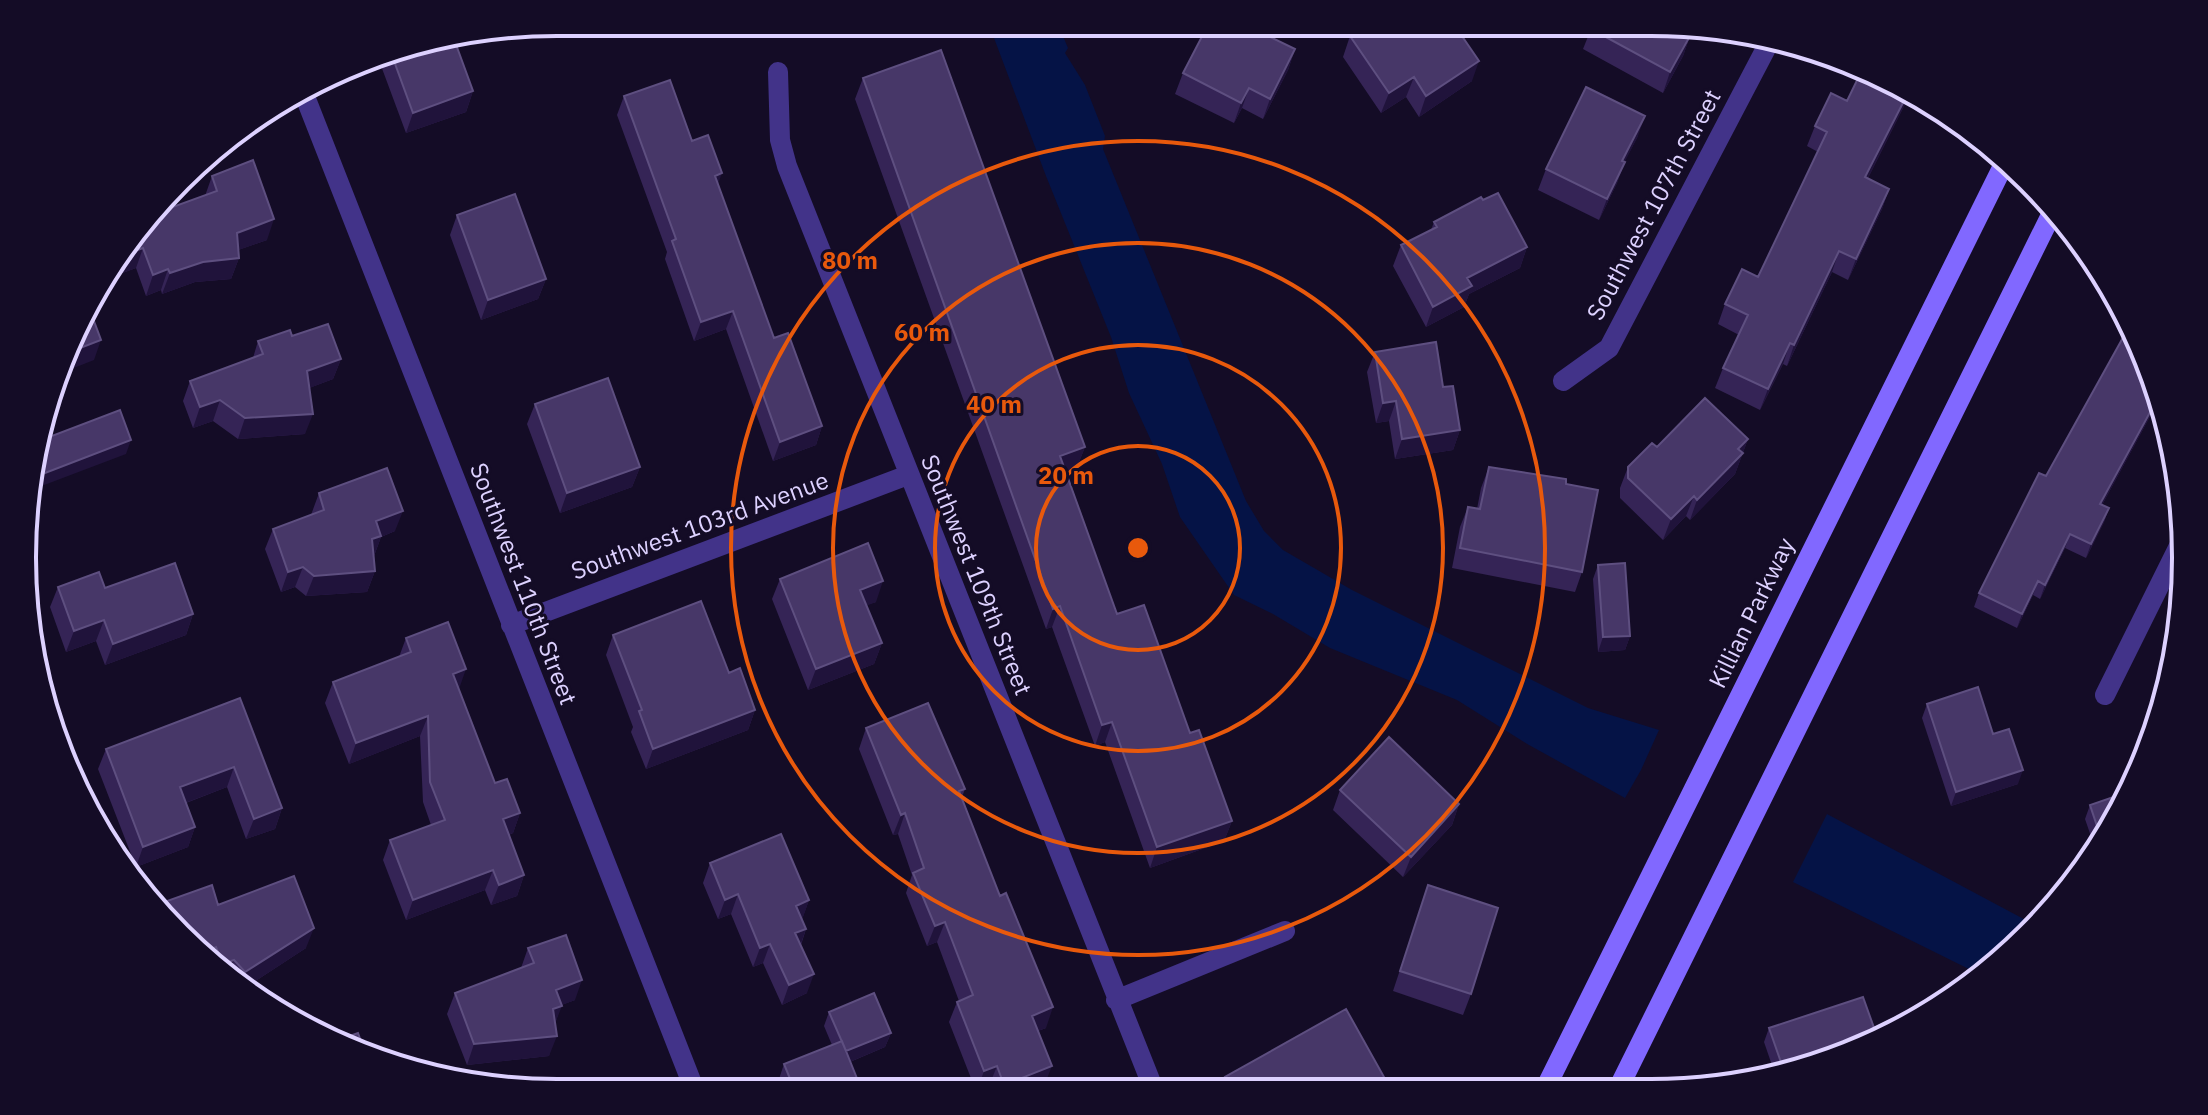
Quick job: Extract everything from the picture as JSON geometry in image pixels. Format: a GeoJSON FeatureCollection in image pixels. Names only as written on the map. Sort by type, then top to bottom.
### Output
{"type":"FeatureCollection","features":[{"type":"Feature","properties":{"kind":"main road","name":"Killian Parkway"},"geometry":{"type":"LineString","coordinates":[[1550,1079],[2000,171]]}},
{"type":"Feature","properties":{"kind":"main road"},"geometry":{"type":"LineString","coordinates":[[1623,1079],[2048,221]]}},
{"type":"Feature","properties":{"kind":"street","name":"Southwest 107th Street"},"geometry":{"type":"LineString","coordinates":[[1563,381],[1609,348],[1766,49]]}},
{"type":"Feature","properties":{"kind":"street","name":"Southwest 109th Street"},"geometry":{"type":"LineString","coordinates":[[778,72],[782,153],[1149,1079]]}},
{"type":"Feature","properties":{"kind":"street","name":"Southwest 110th Street"},"geometry":{"type":"LineString","coordinates":[[307,101],[690,1079]]}},
{"type":"Feature","properties":{"kind":"street","name":"Southwest 103rd Avenue"},"geometry":{"type":"LineString","coordinates":[[511,625],[908,475]]}},
{"type":"Feature","properties":{"kind":"street"},"geometry":{"type":"LineString","coordinates":[[2105,695],[2172,560]]}},
{"type":"Feature","properties":{"kind":"street"},"geometry":{"type":"LineString","coordinates":[[1116,1000],[1285,931]]}},
{"type":"Feature","properties":{"kind":"shaded area"},"geometry":{"type":"Polygon","coordinates":[[[993,36],[1063,36],[1068,48],[1065,53],[1085,85],[1105,136],[1103,149],[1246,501],[1264,531],[1283,550],[1352,590],[1588,708],[1659,730],[1625,798],[1529,745],[1457,700],[1330,648],[1234,595],[1180,517],[1162,464],[1129,393],[1111,337],[993,36]]]}},
{"type":"Feature","properties":{"kind":"shaded area"},"geometry":{"type":"Polygon","coordinates":[[[1827,814],[2025,920],[1970,969],[1793,882],[1827,814]]]}},
{"type":"Feature","properties":{"kind":"building"},"geometry":{"type":"Polygon","coordinates":[[[1202,36],[1268,36],[1295,49],[1270,99],[1249,88],[1241,103],[1183,73],[1202,36]]]}},
{"type":"Feature","properties":{"kind":"building"},"geometry":{"type":"Polygon","coordinates":[[[1350,36],[1462,36],[1479,61],[1426,96],[1414,77],[1389,93],[1350,36]]]}},
{"type":"Feature","properties":{"kind":"building"},"geometry":{"type":"Polygon","coordinates":[[[1604,36],[1689,37],[1670,72],[1604,36]]]}},
{"type":"Feature","properties":{"kind":"building"},"geometry":{"type":"Polygon","coordinates":[[[457,46],[473,91],[413,113],[395,63],[457,46]]]}},
{"type":"Feature","properties":{"kind":"building"},"geometry":{"type":"Polygon","coordinates":[[[941,50],[1085,447],[1060,456],[1117,614],[1144,605],[1190,733],[1199,730],[1232,821],[1157,847],[1112,722],[1102,725],[1060,606],[1053,609],[863,78],[941,50]]]}},
{"type":"Feature","properties":{"kind":"building"},"geometry":{"type":"Polygon","coordinates":[[[1857,79],[1903,102],[1865,177],[1889,189],[1856,259],[1839,251],[1794,345],[1790,343],[1768,389],[1723,368],[1748,315],[1725,304],[1742,269],[1758,277],[1827,132],[1815,126],[1831,93],[1847,101],[1857,79]]]}},
{"type":"Feature","properties":{"kind":"building"},"geometry":{"type":"Polygon","coordinates":[[[670,80],[692,141],[708,135],[722,173],[715,176],[774,338],[788,333],[822,426],[780,442],[733,311],[701,322],[672,241],[676,239],[624,96],[670,80]]]}},
{"type":"Feature","properties":{"kind":"building"},"geometry":{"type":"Polygon","coordinates":[[[1586,87],[1645,116],[1607,199],[1546,169],[1586,87]]]}},
{"type":"Feature","properties":{"kind":"building"},"geometry":{"type":"Polygon","coordinates":[[[253,160],[274,219],[237,233],[239,258],[203,262],[153,275],[143,248],[137,250],[171,208],[217,191],[212,176],[253,160]]]}},
{"type":"Feature","properties":{"kind":"building"},"geometry":{"type":"Polygon","coordinates":[[[1498,193],[1527,247],[1467,278],[1472,286],[1433,307],[1401,245],[1437,227],[1434,222],[1481,197],[1483,200],[1498,193]]]}},
{"type":"Feature","properties":{"kind":"building"},"geometry":{"type":"Polygon","coordinates":[[[515,194],[546,279],[488,300],[457,215],[515,194]]]}},
{"type":"Feature","properties":{"kind":"building"},"geometry":{"type":"Polygon","coordinates":[[[94,320],[101,340],[81,348],[94,320]]]}},
{"type":"Feature","properties":{"kind":"building"},"geometry":{"type":"Polygon","coordinates":[[[328,324],[341,359],[307,371],[313,414],[245,418],[220,400],[200,407],[190,381],[263,354],[258,341],[290,330],[292,336],[328,324]]]}},
{"type":"Feature","properties":{"kind":"building"},"geometry":{"type":"Polygon","coordinates":[[[2123,338],[2150,411],[2100,504],[2109,508],[2091,544],[2070,534],[2045,585],[2038,581],[2022,614],[1979,593],[2039,473],[2046,476],[2123,338]]]}},
{"type":"Feature","properties":{"kind":"building"},"geometry":{"type":"Polygon","coordinates":[[[1436,342],[1443,387],[1453,386],[1460,430],[1402,439],[1396,401],[1383,403],[1375,352],[1436,342]]]}},
{"type":"Feature","properties":{"kind":"building"},"geometry":{"type":"Polygon","coordinates":[[[608,378],[640,467],[567,493],[535,404],[608,378]]]}},
{"type":"Feature","properties":{"kind":"building"},"geometry":{"type":"Polygon","coordinates":[[[1705,398],[1748,439],[1738,449],[1743,453],[1697,500],[1694,496],[1671,519],[1628,478],[1628,467],[1652,443],[1657,447],[1705,398]]]}},
{"type":"Feature","properties":{"kind":"building"},"geometry":{"type":"Polygon","coordinates":[[[120,410],[131,440],[43,474],[51,436],[120,410]]]}},
{"type":"Feature","properties":{"kind":"building"},"geometry":{"type":"Polygon","coordinates":[[[1489,467],[1566,479],[1566,484],[1598,490],[1582,572],[1460,548],[1468,507],[1480,509],[1489,467]]]}},
{"type":"Feature","properties":{"kind":"building"},"geometry":{"type":"Polygon","coordinates":[[[387,468],[403,511],[376,521],[381,536],[372,539],[375,571],[314,576],[303,567],[288,572],[273,529],[324,510],[319,493],[387,468]]]}},
{"type":"Feature","properties":{"kind":"building"},"geometry":{"type":"Polygon","coordinates":[[[868,543],[883,581],[860,590],[882,643],[816,669],[780,579],[868,543]]]}},
{"type":"Feature","properties":{"kind":"building"},"geometry":{"type":"Polygon","coordinates":[[[175,563],[193,614],[113,644],[104,620],[74,631],[58,587],[99,572],[105,588],[175,563]]]}},
{"type":"Feature","properties":{"kind":"building"},"geometry":{"type":"Polygon","coordinates":[[[1625,563],[1630,636],[1603,637],[1598,565],[1625,563]]]}},
{"type":"Feature","properties":{"kind":"building"},"geometry":{"type":"Polygon","coordinates":[[[701,601],[729,673],[740,668],[755,710],[653,749],[639,711],[642,710],[613,635],[701,601]]]}},
{"type":"Feature","properties":{"kind":"building"},"geometry":{"type":"Polygon","coordinates":[[[448,622],[466,669],[453,674],[495,783],[507,779],[520,813],[503,819],[524,875],[499,885],[493,870],[413,900],[390,840],[445,820],[430,782],[428,716],[356,743],[333,682],[411,652],[406,638],[448,622]]]}},
{"type":"Feature","properties":{"kind":"building"},"geometry":{"type":"Polygon","coordinates":[[[1978,687],[1993,734],[2009,729],[2023,770],[1956,792],[1927,704],[1978,687]]]}},
{"type":"Feature","properties":{"kind":"building"},"geometry":{"type":"Polygon","coordinates":[[[240,698],[282,808],[254,819],[234,767],[180,787],[195,827],[143,847],[106,749],[240,698]]]}},
{"type":"Feature","properties":{"kind":"building"},"geometry":{"type":"Polygon","coordinates":[[[928,703],[965,789],[959,791],[1000,896],[1006,893],[1053,1007],[1032,1016],[1052,1066],[1019,1079],[1002,1079],[997,1066],[984,1071],[957,1002],[973,995],[945,922],[935,926],[913,873],[924,868],[905,813],[901,815],[866,728],[928,703]]]}},
{"type":"Feature","properties":{"kind":"building"},"geometry":{"type":"Polygon","coordinates":[[[1389,737],[1459,804],[1411,857],[1340,790],[1389,737]]]}},
{"type":"Feature","properties":{"kind":"building"},"geometry":{"type":"Polygon","coordinates":[[[2113,797],[2097,826],[2090,805],[2113,797]]]}},
{"type":"Feature","properties":{"kind":"building"},"geometry":{"type":"Polygon","coordinates":[[[781,834],[809,900],[796,906],[806,929],[795,933],[814,974],[789,985],[770,944],[760,948],[738,894],[725,900],[710,863],[781,834]]]}},
{"type":"Feature","properties":{"kind":"building"},"geometry":{"type":"Polygon","coordinates":[[[294,876],[314,928],[245,972],[234,960],[229,962],[219,954],[216,947],[213,949],[167,901],[212,885],[218,905],[294,876]]]}},
{"type":"Feature","properties":{"kind":"building"},"geometry":{"type":"Polygon","coordinates":[[[1428,885],[1498,908],[1471,994],[1400,971],[1428,885]]]}},
{"type":"Feature","properties":{"kind":"building"},"geometry":{"type":"Polygon","coordinates":[[[566,935],[582,980],[556,990],[562,1006],[553,1009],[557,1036],[474,1044],[455,993],[534,963],[528,948],[566,935]]]}},
{"type":"Feature","properties":{"kind":"building"},"geometry":{"type":"Polygon","coordinates":[[[874,993],[891,1033],[846,1051],[829,1012],[874,993]]]}},
{"type":"Feature","properties":{"kind":"building"},"geometry":{"type":"Polygon","coordinates":[[[1863,997],[1874,1028],[1781,1062],[1769,1028],[1863,997]]]}},
{"type":"Feature","properties":{"kind":"building"},"geometry":{"type":"Polygon","coordinates":[[[1346,1009],[1384,1077],[1226,1079],[1346,1009]]]}},
{"type":"Feature","properties":{"kind":"building"},"geometry":{"type":"Polygon","coordinates":[[[842,1041],[857,1079],[790,1079],[784,1064],[842,1041]]]}}]}
